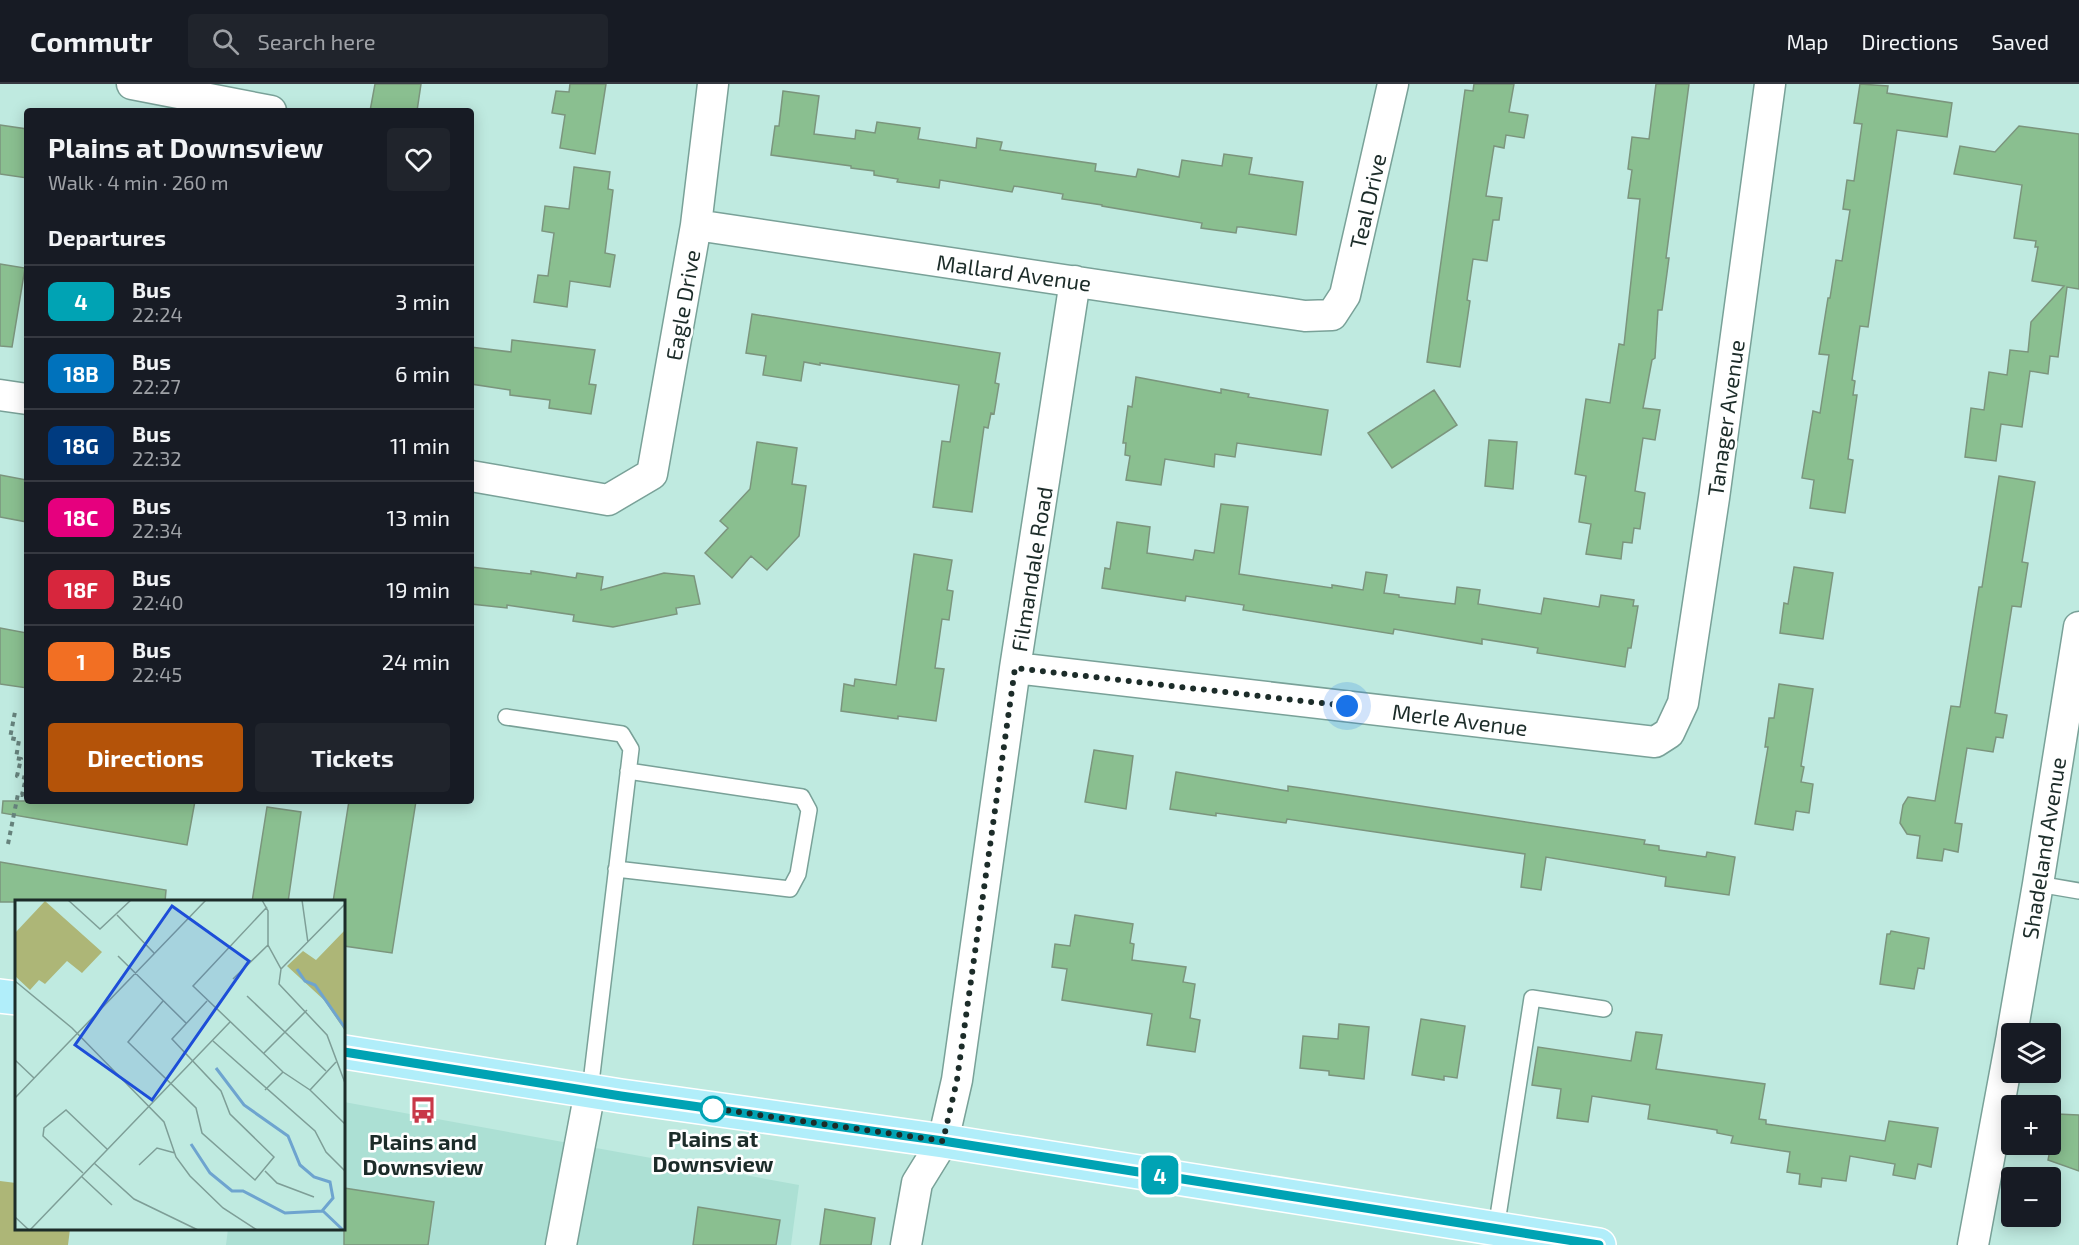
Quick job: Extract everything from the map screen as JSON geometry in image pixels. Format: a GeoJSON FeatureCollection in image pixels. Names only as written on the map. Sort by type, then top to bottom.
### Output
{"type":"FeatureCollection","features":[{"type":"Feature","properties":{"kind":"main road"},"geometry":{"type":"LineString","coordinates":[[0,996],[15,998]]}},
{"type":"Feature","properties":{"kind":"main road"},"geometry":{"type":"LineString","coordinates":[[345,1052],[590,1091],[943,1141],[1599,1245]]}},
{"type":"Feature","properties":{"kind":"street"},"geometry":{"type":"LineString","coordinates":[[132,84],[256,108]]}},
{"type":"Feature","properties":{"kind":"street","name":"Eagle Drive"},"geometry":{"type":"LineString","coordinates":[[474,477],[608,500],[652,474],[696,225],[713,84]]}},
{"type":"Feature","properties":{"kind":"street","name":"Teal Drive"},"geometry":{"type":"LineString","coordinates":[[1332,315],[1346,295],[1393,84]]}},
{"type":"Feature","properties":{"kind":"street","name":"Tanager Avenue"},"geometry":{"type":"LineString","coordinates":[[1655,742],[1669,733],[1683,703],[1714,498],[1770,84]]}},
{"type":"Feature","properties":{"kind":"street","name":"Mallard Avenue"},"geometry":{"type":"LineString","coordinates":[[696,225],[1305,316],[1332,315]]}},
{"type":"Feature","properties":{"kind":"street","name":"Filmandale Road"},"geometry":{"type":"LineString","coordinates":[[906,1245],[917,1183],[943,1141],[957,1080],[1015,668],[1075,281]]}},
{"type":"Feature","properties":{"kind":"street"},"geometry":{"type":"LineString","coordinates":[[0,395],[24,399]]}},
{"type":"Feature","properties":{"kind":"street","name":"Shadeland Avenue"},"geometry":{"type":"LineString","coordinates":[[2014,1023],[2079,627]]}},
{"type":"Feature","properties":{"kind":"street","name":"Merle Avenue"},"geometry":{"type":"LineString","coordinates":[[1015,668],[1655,742]]}},
{"type":"Feature","properties":{"kind":"street","name":"Shadeland Avenue"},"geometry":{"type":"LineString","coordinates":[[1973,1245],[2003,1083]]}},
{"type":"Feature","properties":{"kind":"street"},"geometry":{"type":"LineString","coordinates":[[561,1245],[590,1091]]}},
{"type":"Feature","properties":{"kind":"lane"},"geometry":{"type":"LineString","coordinates":[[506,717],[622,734],[631,749],[590,1091]]}},
{"type":"Feature","properties":{"kind":"lane"},"geometry":{"type":"LineString","coordinates":[[616,868],[790,889],[798,874],[809,810],[802,797],[628,771]]}},
{"type":"Feature","properties":{"kind":"lane"},"geometry":{"type":"LineString","coordinates":[[2038,884],[2079,891]]}},
{"type":"Feature","properties":{"kind":"lane"},"geometry":{"type":"LineString","coordinates":[[1496,1229],[1532,998],[1604,1009]]}},
{"type":"Feature","properties":{"kind":"path"},"geometry":{"type":"LineString","coordinates":[[15,712],[10,738],[19,740],[16,758],[21,759],[17,776],[24,778]]}},
{"type":"Feature","properties":{"kind":"path"},"geometry":{"type":"LineString","coordinates":[[8,844],[18,794],[22,795],[24,786]]}},
{"type":"Feature","properties":{"kind":"shaded area"},"geometry":{"type":"Polygon","coordinates":[[[345,1102],[799,1185],[791,1245],[226,1245],[228,1230],[345,1230],[345,1102]]]}},
{"type":"Feature","properties":{"kind":"green space"},"geometry":{"type":"Polygon","coordinates":[[[0,1181],[15,1183],[15,1230],[70,1230],[68,1245],[0,1245],[0,1181]]]}},
{"type":"Feature","properties":{"kind":"building"},"geometry":{"type":"Polygon","coordinates":[[[375,84],[421,84],[417,108],[371,108],[375,84]]]}},
{"type":"Feature","properties":{"kind":"building"},"geometry":{"type":"Polygon","coordinates":[[[570,84],[606,84],[595,154],[560,148],[565,115],[552,113],[556,91],[569,92],[570,84]]]}},
{"type":"Feature","properties":{"kind":"building"},"geometry":{"type":"Polygon","coordinates":[[[1474,84],[1514,84],[1509,112],[1528,115],[1524,138],[1506,135],[1504,148],[1494,146],[1486,196],[1502,198],[1499,220],[1493,220],[1487,261],[1473,259],[1467,300],[1470,301],[1460,367],[1427,362],[1465,90],[1473,91],[1474,84]]]}},
{"type":"Feature","properties":{"kind":"building"},"geometry":{"type":"Polygon","coordinates":[[[1656,84],[1689,84],[1666,258],[1669,258],[1662,310],[1658,310],[1655,358],[1652,360],[1643,408],[1660,410],[1655,440],[1643,438],[1635,491],[1645,493],[1640,529],[1634,528],[1632,543],[1623,542],[1621,559],[1586,554],[1591,524],[1579,522],[1586,476],[1575,474],[1586,399],[1610,403],[1619,344],[1624,345],[1640,199],[1628,198],[1632,170],[1628,169],[1632,137],[1649,139],[1656,84]]]}},
{"type":"Feature","properties":{"kind":"building"},"geometry":{"type":"Polygon","coordinates":[[[1860,84],[1888,86],[1887,93],[1952,103],[1947,137],[1897,130],[1868,327],[1860,326],[1852,380],[1855,381],[1853,395],[1857,395],[1848,459],[1853,460],[1845,513],[1810,508],[1814,480],[1802,478],[1813,411],[1820,413],[1829,355],[1819,354],[1836,260],[1842,261],[1850,210],[1843,209],[1847,180],[1854,181],[1862,124],[1854,123],[1860,84]]]}},
{"type":"Feature","properties":{"kind":"building"},"geometry":{"type":"Polygon","coordinates":[[[783,91],[819,96],[814,134],[855,139],[856,130],[875,133],[877,122],[920,128],[918,139],[976,148],[977,138],[1002,142],[1000,150],[1096,164],[1095,171],[1136,177],[1138,169],[1179,177],[1182,160],[1222,166],[1224,154],[1252,158],[1249,174],[1303,182],[1296,235],[1241,227],[1237,227],[1236,233],[1201,228],[1202,223],[1062,199],[1063,194],[1014,186],[1012,192],[940,180],[939,188],[897,182],[898,179],[874,175],[874,171],[851,168],[851,166],[771,155],[775,126],[779,126],[783,91]]]}},
{"type":"Feature","properties":{"kind":"building"},"geometry":{"type":"Polygon","coordinates":[[[0,125],[24,129],[24,178],[0,174],[0,125]]]}},
{"type":"Feature","properties":{"kind":"building"},"geometry":{"type":"Polygon","coordinates":[[[2019,126],[2079,134],[2079,289],[2067,287],[2058,357],[2050,356],[2048,374],[2030,371],[2022,427],[2001,424],[1996,461],[1965,457],[1971,408],[1984,410],[1989,372],[2007,375],[2010,350],[2028,352],[2031,322],[2064,286],[2032,281],[2038,247],[2035,247],[2036,241],[2014,238],[2022,185],[1954,174],[1960,146],[1995,152],[2019,126]]]}},
{"type":"Feature","properties":{"kind":"building"},"geometry":{"type":"Polygon","coordinates":[[[574,167],[610,172],[608,189],[613,190],[605,253],[615,255],[610,287],[570,281],[567,307],[534,302],[538,275],[548,276],[554,233],[542,231],[545,206],[569,209],[574,167]]]}},
{"type":"Feature","properties":{"kind":"building"},"geometry":{"type":"Polygon","coordinates":[[[0,264],[24,268],[24,274],[12,347],[0,346],[0,264]]]}},
{"type":"Feature","properties":{"kind":"building"},"geometry":{"type":"Polygon","coordinates":[[[752,314],[1000,353],[995,383],[999,384],[994,414],[991,413],[988,428],[984,427],[972,512],[933,507],[942,441],[950,442],[959,385],[804,362],[801,381],[763,375],[766,356],[746,353],[752,314]]]}},
{"type":"Feature","properties":{"kind":"building"},"geometry":{"type":"Polygon","coordinates":[[[512,340],[595,350],[589,384],[596,385],[591,414],[549,408],[550,400],[510,395],[510,390],[474,384],[474,347],[511,352],[512,340]]]}},
{"type":"Feature","properties":{"kind":"building"},"geometry":{"type":"Polygon","coordinates":[[[1136,377],[1221,393],[1221,389],[1249,394],[1248,397],[1328,410],[1321,455],[1237,443],[1235,457],[1215,454],[1214,467],[1165,459],[1161,485],[1126,480],[1130,456],[1125,455],[1126,443],[1123,443],[1128,406],[1132,407],[1136,377]]]}},
{"type":"Feature","properties":{"kind":"building"},"geometry":{"type":"Polygon","coordinates":[[[1434,390],[1457,425],[1392,468],[1368,433],[1434,390]]]}},
{"type":"Feature","properties":{"kind":"building"},"geometry":{"type":"Polygon","coordinates":[[[1489,440],[1517,442],[1513,489],[1485,486],[1489,440]]]}},
{"type":"Feature","properties":{"kind":"building"},"geometry":{"type":"Polygon","coordinates":[[[757,442],[797,448],[792,484],[806,486],[799,536],[767,570],[751,556],[732,578],[705,553],[728,528],[720,521],[750,489],[757,442]]]}},
{"type":"Feature","properties":{"kind":"building"},"geometry":{"type":"Polygon","coordinates":[[[0,475],[24,479],[24,521],[0,517],[0,475]]]}},
{"type":"Feature","properties":{"kind":"building"},"geometry":{"type":"Polygon","coordinates":[[[1999,476],[2035,482],[2022,562],[2028,563],[2021,607],[2012,606],[1995,713],[2007,715],[2003,738],[1996,737],[1993,752],[1967,748],[1955,823],[1962,824],[1958,852],[1944,849],[1942,861],[1917,858],[1920,836],[1907,834],[1900,823],[1903,805],[1908,797],[1935,801],[1951,706],[1960,707],[1999,476]]]}},
{"type":"Feature","properties":{"kind":"building"},"geometry":{"type":"Polygon","coordinates":[[[1221,504],[1248,507],[1239,574],[1332,588],[1332,585],[1363,590],[1366,572],[1387,575],[1384,593],[1399,595],[1399,597],[1455,604],[1457,587],[1480,590],[1478,604],[1541,614],[1544,598],[1599,607],[1601,595],[1634,600],[1633,606],[1638,606],[1631,648],[1628,648],[1625,667],[1537,653],[1538,648],[1482,639],[1482,644],[1394,629],[1393,634],[1243,610],[1244,605],[1186,596],[1185,601],[1102,588],[1105,568],[1110,569],[1117,522],[1150,527],[1147,553],[1193,560],[1195,550],[1214,553],[1221,504]]]}},
{"type":"Feature","properties":{"kind":"building"},"geometry":{"type":"Polygon","coordinates":[[[914,554],[952,560],[947,590],[953,591],[949,620],[942,619],[935,668],[944,669],[936,721],[898,716],[898,719],[841,711],[844,684],[854,686],[855,679],[896,685],[914,554]]]}},
{"type":"Feature","properties":{"kind":"building"},"geometry":{"type":"Polygon","coordinates":[[[474,567],[531,574],[531,571],[576,578],[577,573],[603,577],[601,590],[664,573],[694,576],[700,604],[676,608],[677,614],[613,627],[573,621],[574,615],[507,605],[507,608],[474,604],[474,567]]]}},
{"type":"Feature","properties":{"kind":"building"},"geometry":{"type":"Polygon","coordinates":[[[1794,567],[1833,573],[1823,639],[1780,633],[1784,603],[1788,604],[1794,567]]]}},
{"type":"Feature","properties":{"kind":"building"},"geometry":{"type":"Polygon","coordinates":[[[0,628],[24,632],[24,688],[0,684],[0,628]]]}},
{"type":"Feature","properties":{"kind":"building"},"geometry":{"type":"Polygon","coordinates":[[[1779,684],[1813,689],[1801,766],[1804,767],[1801,782],[1813,784],[1809,813],[1796,811],[1793,830],[1755,824],[1768,747],[1765,747],[1769,718],[1774,718],[1779,684]]]}},
{"type":"Feature","properties":{"kind":"building"},"geometry":{"type":"Polygon","coordinates":[[[1094,750],[1133,756],[1126,809],[1085,802],[1094,750]]]}},
{"type":"Feature","properties":{"kind":"building"},"geometry":{"type":"Polygon","coordinates":[[[1176,772],[1288,791],[1288,786],[1645,840],[1644,844],[1659,846],[1659,850],[1706,857],[1707,852],[1735,857],[1729,895],[1665,886],[1666,877],[1546,857],[1541,890],[1521,887],[1525,854],[1287,819],[1286,823],[1170,809],[1176,772]]]}},
{"type":"Feature","properties":{"kind":"building"},"geometry":{"type":"Polygon","coordinates":[[[3,801],[24,801],[24,804],[194,804],[187,845],[2,813],[3,801]]]}},
{"type":"Feature","properties":{"kind":"building"},"geometry":{"type":"Polygon","coordinates":[[[349,804],[416,804],[392,953],[345,946],[345,900],[333,900],[349,804]]]}},
{"type":"Feature","properties":{"kind":"building"},"geometry":{"type":"Polygon","coordinates":[[[267,807],[301,812],[288,900],[252,900],[267,807]]]}},
{"type":"Feature","properties":{"kind":"building"},"geometry":{"type":"Polygon","coordinates":[[[0,862],[166,890],[165,900],[15,900],[15,902],[0,902],[0,862]]]}},
{"type":"Feature","properties":{"kind":"building"},"geometry":{"type":"Polygon","coordinates":[[[1075,915],[1133,924],[1130,943],[1134,944],[1132,960],[1186,967],[1183,982],[1195,984],[1190,1018],[1200,1020],[1195,1052],[1147,1045],[1152,1014],[1062,1000],[1067,969],[1052,967],[1055,944],[1070,946],[1075,915]]]}},
{"type":"Feature","properties":{"kind":"building"},"geometry":{"type":"Polygon","coordinates":[[[1891,931],[1929,938],[1924,969],[1918,968],[1914,989],[1880,984],[1887,934],[1891,931]]]}},
{"type":"Feature","properties":{"kind":"building"},"geometry":{"type":"Polygon","coordinates":[[[1421,1019],[1465,1026],[1457,1078],[1444,1076],[1444,1080],[1412,1075],[1421,1019]]]}},
{"type":"Feature","properties":{"kind":"building"},"geometry":{"type":"Polygon","coordinates":[[[1339,1024],[1369,1027],[1364,1079],[1329,1075],[1329,1071],[1300,1068],[1303,1036],[1338,1039],[1339,1024]]]}},
{"type":"Feature","properties":{"kind":"building"},"geometry":{"type":"Polygon","coordinates":[[[1636,1032],[1662,1035],[1656,1069],[1765,1084],[1759,1119],[1766,1120],[1766,1124],[1885,1141],[1889,1121],[1938,1128],[1931,1167],[1918,1164],[1915,1179],[1893,1175],[1895,1164],[1850,1156],[1846,1181],[1822,1178],[1821,1187],[1799,1184],[1800,1174],[1787,1172],[1790,1152],[1731,1143],[1733,1136],[1717,1133],[1717,1130],[1648,1119],[1650,1105],[1592,1096],[1588,1122],[1557,1118],[1561,1089],[1532,1085],[1538,1047],[1631,1061],[1636,1032]]]}},
{"type":"Feature","properties":{"kind":"building"},"geometry":{"type":"Polygon","coordinates":[[[2061,1114],[2079,1115],[2079,1171],[2048,1160],[2049,1155],[2061,1155],[2061,1114]]]}},
{"type":"Feature","properties":{"kind":"building"},"geometry":{"type":"Polygon","coordinates":[[[345,1188],[434,1202],[428,1245],[344,1245],[345,1188]]]}},
{"type":"Feature","properties":{"kind":"building"},"geometry":{"type":"Polygon","coordinates":[[[698,1207],[780,1220],[776,1245],[693,1245],[698,1207]]]}},
{"type":"Feature","properties":{"kind":"building"},"geometry":{"type":"Polygon","coordinates":[[[825,1209],[875,1218],[871,1245],[820,1245],[825,1209]]]}},
{"type":"Feature","properties":{"kind":"bus line","name":"4"},"geometry":{"type":"LineString","coordinates":[[345,1052],[621,1096],[943,1141],[1599,1245]]}},
{"type":"Feature","properties":{"kind":"place","name":"Plains at Downsview"},"geometry":{"type":"Point","coordinates":[713,1109]}},
{"type":"Feature","properties":{"kind":"place","name":"Plains and Downsview"},"geometry":{"type":"Point","coordinates":[423,1110]}},
{"type":"Feature","properties":{"kind":"route"},"geometry":{"type":"LineString","coordinates":[[713,1109],[710,1108],[943,1141],[957,1080],[1015,668],[1347,706]]}}]}
